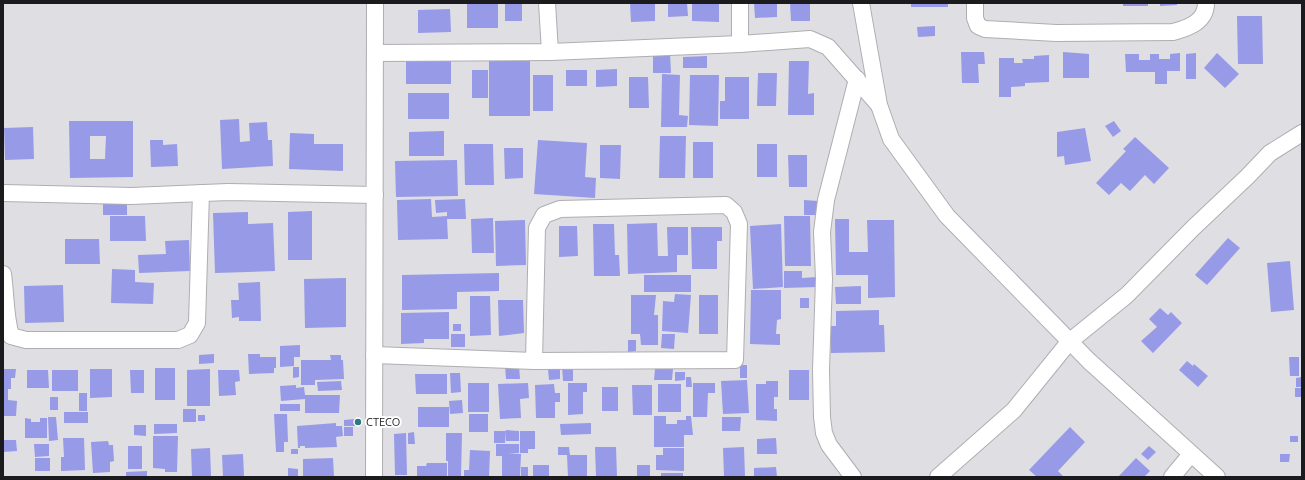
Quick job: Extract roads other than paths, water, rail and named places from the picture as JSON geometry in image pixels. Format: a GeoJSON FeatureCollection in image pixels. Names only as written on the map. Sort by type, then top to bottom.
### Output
{"type":"FeatureCollection","features":[{"type":"Feature","properties":{"kind":"street"},"geometry":{"type":"LineString","coordinates":[[374,477],[375,3]]}},
{"type":"Feature","properties":{"kind":"street"},"geometry":{"type":"LineString","coordinates":[[547,3],[550,52]]}},
{"type":"Feature","properties":{"kind":"street"},"geometry":{"type":"LineString","coordinates":[[740,3],[740,44]]}},
{"type":"Feature","properties":{"kind":"street"},"geometry":{"type":"LineString","coordinates":[[861,3],[879,105],[891,139],[947,216],[1070,342],[1217,477]]}},
{"type":"Feature","properties":{"kind":"street"},"geometry":{"type":"LineString","coordinates":[[975,3],[975,18],[978,26],[986,29],[1056,33],[1144,33],[1173,32],[1188,28],[1199,21],[1205,12],[1206,3]]}},
{"type":"Feature","properties":{"kind":"street"},"geometry":{"type":"LineString","coordinates":[[376,53],[550,52],[740,44],[810,39],[828,47],[857,78],[879,105]]}},
{"type":"Feature","properties":{"kind":"street"},"geometry":{"type":"LineString","coordinates":[[849,476],[829,445],[824,433],[822,417],[821,370],[824,279],[822,232],[826,200],[857,78]]}},
{"type":"Feature","properties":{"kind":"street"},"geometry":{"type":"LineString","coordinates":[[938,477],[1014,410],[1070,342],[1127,295],[1193,228],[1247,178],[1270,153],[1302,133]]}},
{"type":"Feature","properties":{"kind":"street"},"geometry":{"type":"LineString","coordinates":[[3,193],[131,196],[228,192],[375,195]]}},
{"type":"Feature","properties":{"kind":"street"},"geometry":{"type":"LineString","coordinates":[[3,274],[7,305],[7,337],[26,340],[178,340],[190,335],[197,323],[201,193]]}},
{"type":"Feature","properties":{"kind":"street"},"geometry":{"type":"LineString","coordinates":[[374,355],[534,361],[736,360],[739,224],[734,212],[726,205],[560,209],[544,216],[537,228],[534,361]]}},
{"type":"Feature","properties":{"kind":"street"},"geometry":{"type":"LineString","coordinates":[[1172,477],[1191,454]]}},
{"type":"Feature","properties":{"kind":"place","name":"CTECO"},"geometry":{"type":"Point","coordinates":[358,422]}}]}
